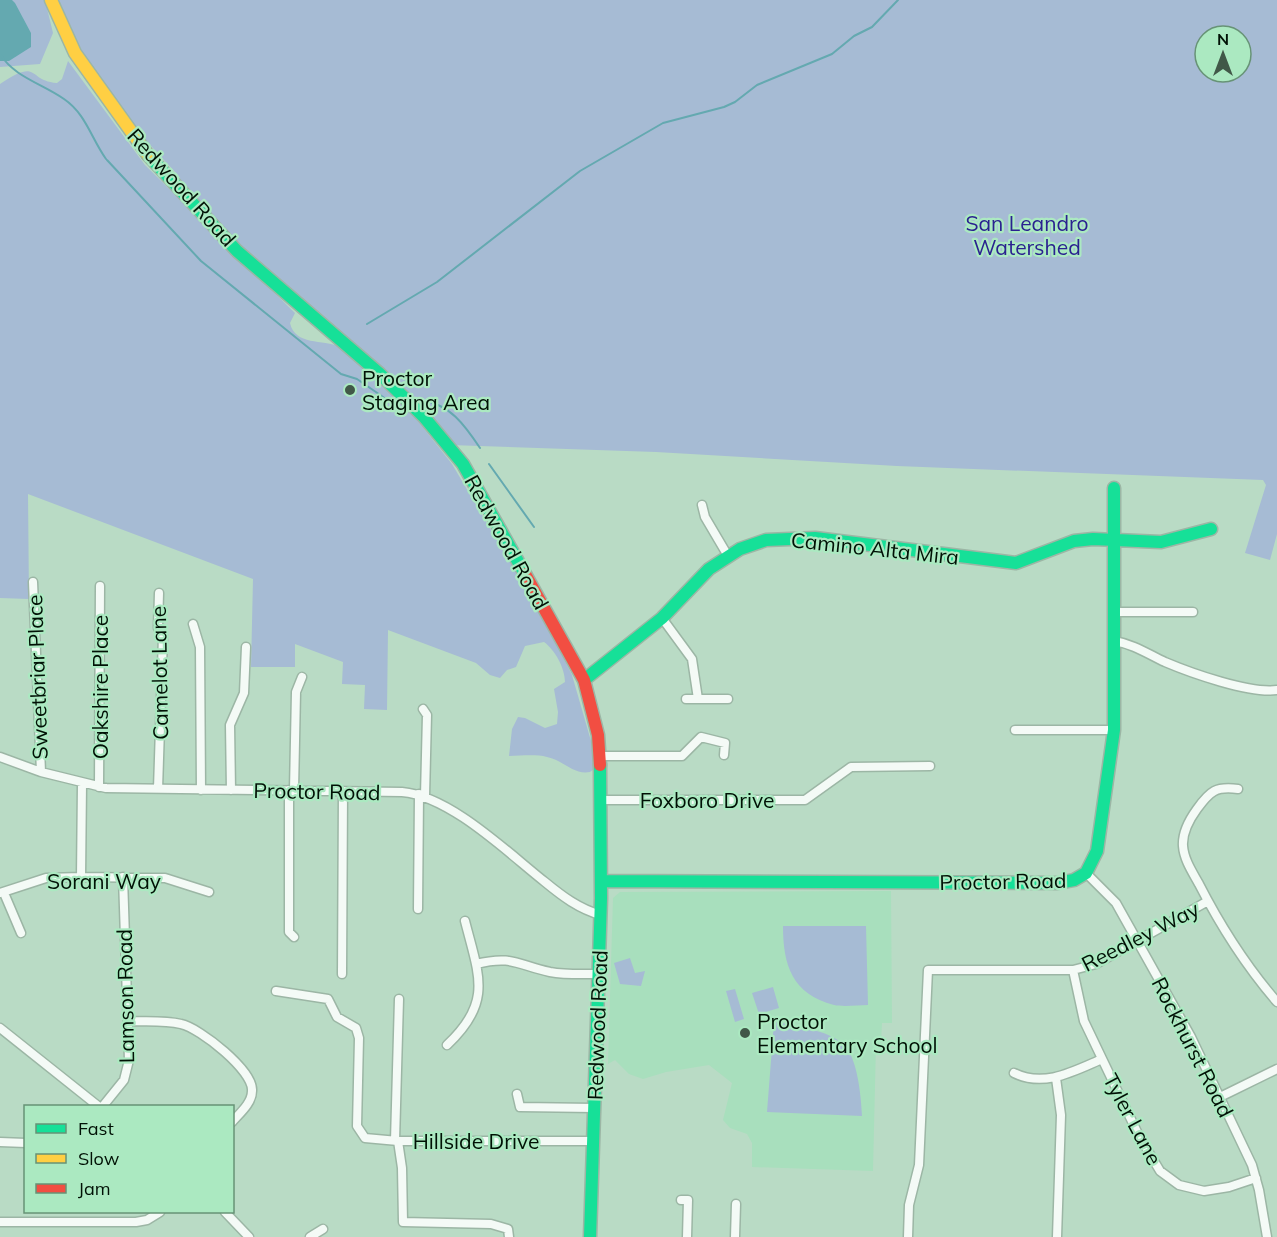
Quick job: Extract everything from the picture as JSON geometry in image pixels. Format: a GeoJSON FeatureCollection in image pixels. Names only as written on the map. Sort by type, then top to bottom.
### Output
{"type":"FeatureCollection","features":[{"type":"Feature","properties":{"kind":"street","name":"Redwood Road"},"geometry":{"type":"LineString","coordinates":[[51,0],[61,30],[76,57],[147,155],[284,293],[412,404],[450,445],[463,464],[584,680],[596,727],[600,756],[601,800],[601,915],[590,1237]]}},
{"type":"Feature","properties":{"kind":"street","name":"Proctor Road"},"geometry":{"type":"LineString","coordinates":[[601,881],[1058,883],[1074,880],[1086,873],[1097,851],[1114,730],[1112,539],[1114,488]]}},
{"type":"Feature","properties":{"kind":"street"},"geometry":{"type":"LineString","coordinates":[[702,505],[705,517],[728,556]]}},
{"type":"Feature","properties":{"kind":"street","name":"Camino Alta Mira"},"geometry":{"type":"LineString","coordinates":[[584,680],[662,618],[703,574],[728,556],[759,542],[795,537],[1016,563],[1074,541],[1112,539],[1161,542],[1211,529]]}},
{"type":"Feature","properties":{"kind":"street","name":"Sweetbriar Place"},"geometry":{"type":"LineString","coordinates":[[33,582],[41,772]]}},
{"type":"Feature","properties":{"kind":"street","name":"Oakshire Place"},"geometry":{"type":"LineString","coordinates":[[99,788],[100,586]]}},
{"type":"Feature","properties":{"kind":"street","name":"Camelot Lane"},"geometry":{"type":"LineString","coordinates":[[158,789],[163,636],[158,628],[159,593]]}},
{"type":"Feature","properties":{"kind":"street"},"geometry":{"type":"LineString","coordinates":[[1114,612],[1193,612]]}},
{"type":"Feature","properties":{"kind":"street"},"geometry":{"type":"LineString","coordinates":[[662,618],[692,659],[698,699]]}},
{"type":"Feature","properties":{"kind":"street"},"geometry":{"type":"LineString","coordinates":[[193,624],[200,647],[201,790]]}},
{"type":"Feature","properties":{"kind":"street"},"geometry":{"type":"LineString","coordinates":[[1114,640],[1133,645],[1166,662],[1254,691],[1277,690]]}},
{"type":"Feature","properties":{"kind":"street"},"geometry":{"type":"LineString","coordinates":[[231,790],[230,725],[244,693],[246,647]]}},
{"type":"Feature","properties":{"kind":"street"},"geometry":{"type":"LineString","coordinates":[[294,937],[289,932],[291,790],[296,692],[302,677]]}},
{"type":"Feature","properties":{"kind":"street"},"geometry":{"type":"LineString","coordinates":[[686,699],[728,699]]}},
{"type":"Feature","properties":{"kind":"street"},"geometry":{"type":"LineString","coordinates":[[418,909],[427,715],[423,709]]}},
{"type":"Feature","properties":{"kind":"street"},"geometry":{"type":"LineString","coordinates":[[1015,730],[1114,730]]}},
{"type":"Feature","properties":{"kind":"street"},"geometry":{"type":"LineString","coordinates":[[600,756],[681,756],[701,737],[724,743],[724,755]]}},
{"type":"Feature","properties":{"kind":"street","name":"Proctor Road"},"geometry":{"type":"LineString","coordinates":[[0,757],[41,772],[99,788],[343,791],[422,795],[459,815],[573,903],[601,915]]}},
{"type":"Feature","properties":{"kind":"street","name":"Foxboro Drive"},"geometry":{"type":"LineString","coordinates":[[601,800],[805,800],[851,767],[930,766]]}},
{"type":"Feature","properties":{"kind":"street"},"geometry":{"type":"LineString","coordinates":[[81,877],[82,784]]}},
{"type":"Feature","properties":{"kind":"street"},"geometry":{"type":"LineString","coordinates":[[1238,789],[1217,788],[1210,792],[1188,822],[1183,847],[1187,861],[1208,901],[1244,962],[1277,1002]]}},
{"type":"Feature","properties":{"kind":"street"},"geometry":{"type":"LineString","coordinates":[[342,974],[343,791]]}},
{"type":"Feature","properties":{"kind":"street","name":"Rockhurst Road"},"geometry":{"type":"LineString","coordinates":[[1086,873],[1114,899],[1180,1017],[1220,1097],[1256,1178],[1267,1237]]}},
{"type":"Feature","properties":{"kind":"street","name":"Sorani Way"},"geometry":{"type":"LineString","coordinates":[[2,893],[46,878],[81,877],[165,878],[209,892]]}},
{"type":"Feature","properties":{"kind":"street","name":"Lamson Road"},"geometry":{"type":"LineString","coordinates":[[105,1105],[124,1080],[129,1068],[128,971],[124,949],[123,877]]}},
{"type":"Feature","properties":{"kind":"street"},"geometry":{"type":"LineString","coordinates":[[2,893],[21,933]]}},
{"type":"Feature","properties":{"kind":"street","name":"Reedley Way"},"geometry":{"type":"LineString","coordinates":[[908,1237],[909,1205],[920,1154],[928,970],[1074,970],[1096,964],[1208,901]]}},
{"type":"Feature","properties":{"kind":"street"},"geometry":{"type":"LineString","coordinates":[[447,1045],[467,1024],[474,1011],[479,988],[476,964],[465,921]]}},
{"type":"Feature","properties":{"kind":"street"},"geometry":{"type":"LineString","coordinates":[[476,964],[494,960],[512,960],[555,973],[598,974]]}},
{"type":"Feature","properties":{"kind":"street","name":"Tyler Lane"},"geometry":{"type":"LineString","coordinates":[[1074,970],[1079,1006],[1152,1161],[1168,1179],[1185,1187],[1204,1191],[1223,1189],[1256,1178]]}},
{"type":"Feature","properties":{"kind":"street","name":"Hillside Drive"},"geometry":{"type":"LineString","coordinates":[[276,991],[328,999],[337,1017],[356,1028],[359,1038],[357,1126],[361,1135],[369,1139],[593,1141]]}},
{"type":"Feature","properties":{"kind":"street"},"geometry":{"type":"LineString","coordinates":[[399,999],[396,1141],[402,1168],[402,1222],[491,1224],[508,1229],[509,1237]]}},
{"type":"Feature","properties":{"kind":"street"},"geometry":{"type":"LineString","coordinates":[[129,1021],[170,1022],[189,1026],[206,1036],[240,1067],[252,1082],[252,1095],[234,1119]]}},
{"type":"Feature","properties":{"kind":"street"},"geometry":{"type":"LineString","coordinates":[[0,1028],[96,1105]]}},
{"type":"Feature","properties":{"kind":"street"},"geometry":{"type":"LineString","coordinates":[[1014,1073],[1035,1079],[1056,1078],[1102,1059]]}},
{"type":"Feature","properties":{"kind":"street"},"geometry":{"type":"LineString","coordinates":[[1220,1097],[1277,1069]]}},
{"type":"Feature","properties":{"kind":"street"},"geometry":{"type":"LineString","coordinates":[[1056,1078],[1061,1115],[1057,1237]]}},
{"type":"Feature","properties":{"kind":"street"},"geometry":{"type":"LineString","coordinates":[[517,1094],[520,1107],[594,1108]]}},
{"type":"Feature","properties":{"kind":"street"},"geometry":{"type":"LineString","coordinates":[[0,1142],[24,1143]]}},
{"type":"Feature","properties":{"kind":"street"},"geometry":{"type":"LineString","coordinates":[[681,1200],[688,1200],[687,1237]]}},
{"type":"Feature","properties":{"kind":"street"},"geometry":{"type":"LineString","coordinates":[[735,1237],[736,1204]]}},
{"type":"Feature","properties":{"kind":"street"},"geometry":{"type":"LineString","coordinates":[[0,1222],[136,1222],[147,1220],[158,1213]]}},
{"type":"Feature","properties":{"kind":"street"},"geometry":{"type":"LineString","coordinates":[[226,1213],[249,1237]]}},
{"type":"Feature","properties":{"kind":"street"},"geometry":{"type":"LineString","coordinates":[[310,1237],[323,1229]]}},
{"type":"Feature","properties":{"kind":"shaded area"},"geometry":{"type":"Polygon","coordinates":[[[0,0],[12,0],[15,3],[31,33],[31,47],[9,61],[0,61],[0,0]]]}},
{"type":"Feature","properties":{"kind":"shaded area","name":"Proctor Elementary School"},"geometry":{"type":"Polygon","coordinates":[[[891,891],[892,1023],[882,1023],[881,1043],[876,1043],[873,1171],[752,1167],[752,1143],[747,1134],[730,1128],[723,1120],[732,1083],[709,1065],[666,1072],[643,1079],[629,1074],[615,1060],[608,1064],[613,898],[620,892],[891,891]]]}},
{"type":"Feature","properties":{"kind":"green space"},"geometry":{"type":"Polygon","coordinates":[[[0,0],[45,0],[53,33],[40,64],[0,67],[0,0]]]}},
{"type":"Feature","properties":{"kind":"green space","name":"San Leandro Watershed"},"geometry":{"type":"Polygon","coordinates":[[[59,0],[1277,0],[1277,534],[1270,560],[1245,553],[1266,485],[1263,480],[897,466],[656,452],[450,445],[360,357],[174,184],[180,178],[124,115],[92,71],[79,48],[59,0]]]}},
{"type":"Feature","properties":{"kind":"green space"},"geometry":{"type":"Polygon","coordinates":[[[68,61],[145,165],[295,313],[290,323],[293,330],[304,339],[340,347],[414,416],[452,464],[547,625],[572,675],[591,741],[594,769],[590,772],[578,771],[547,757],[509,756],[512,729],[518,717],[545,728],[557,724],[558,712],[554,689],[565,682],[565,677],[559,660],[544,642],[525,646],[516,667],[507,670],[500,678],[490,675],[476,663],[388,630],[387,710],[364,709],[365,685],[342,684],[343,662],[295,644],[295,667],[251,667],[253,579],[28,494],[29,599],[0,598],[0,84],[28,71],[41,79],[57,83],[62,79],[68,61]]]}},
{"type":"Feature","properties":{"kind":"green space"},"geometry":{"type":"Polygon","coordinates":[[[783,926],[866,926],[868,1005],[834,1005],[808,994],[799,985],[788,965],[783,926]]]}},
{"type":"Feature","properties":{"kind":"green space"},"geometry":{"type":"Polygon","coordinates":[[[630,958],[635,973],[645,971],[641,986],[620,984],[614,963],[630,958]]]}},
{"type":"Feature","properties":{"kind":"green space"},"geometry":{"type":"Polygon","coordinates":[[[773,987],[779,1008],[759,1014],[752,993],[773,987]]]}},
{"type":"Feature","properties":{"kind":"green space"},"geometry":{"type":"Polygon","coordinates":[[[735,989],[744,1019],[735,1022],[726,991],[735,989]]]}},
{"type":"Feature","properties":{"kind":"green space"},"geometry":{"type":"Polygon","coordinates":[[[774,1022],[820,1032],[844,1045],[856,1069],[862,1116],[767,1112],[774,1022]]]}},
{"type":"Feature","properties":{"kind":"waterway"},"geometry":{"type":"LineString","coordinates":[[367,324],[437,282],[580,171],[663,123],[724,107],[735,102],[757,85],[832,54],[854,36],[872,27],[898,0]]}},
{"type":"Feature","properties":{"kind":"waterway"},"geometry":{"type":"LineString","coordinates":[[0,54],[13,69],[72,105],[83,119],[106,159]]}},
{"type":"Feature","properties":{"kind":"waterway"},"geometry":{"type":"LineString","coordinates":[[107,160],[201,261],[341,374],[357,379],[386,399]]}},
{"type":"Feature","properties":{"kind":"waterway"},"geometry":{"type":"LineString","coordinates":[[421,401],[440,406],[456,417],[480,448]]}},
{"type":"Feature","properties":{"kind":"waterway"},"geometry":{"type":"LineString","coordinates":[[489,464],[534,527]]}},
{"type":"Feature","properties":{"kind":"traffic: fast"},"geometry":{"type":"LineString","coordinates":[[148,155],[237,251],[380,374],[424,417],[463,464],[525,574]]}},
{"type":"Feature","properties":{"kind":"traffic: fast"},"geometry":{"type":"LineString","coordinates":[[601,881],[1058,883],[1074,880],[1086,873],[1097,851],[1114,730],[1114,488]]}},
{"type":"Feature","properties":{"kind":"traffic: fast"},"geometry":{"type":"LineString","coordinates":[[584,680],[662,618],[709,569],[740,549],[766,540],[815,538],[1016,563],[1074,541],[1093,539],[1161,542],[1211,529]]}},
{"type":"Feature","properties":{"kind":"traffic: fast"},"geometry":{"type":"LineString","coordinates":[[590,1237],[601,898],[600,765]]}},
{"type":"Feature","properties":{"kind":"traffic: slow"},"geometry":{"type":"LineString","coordinates":[[51,0],[75,53],[148,155]]}},
{"type":"Feature","properties":{"kind":"traffic: jam"},"geometry":{"type":"LineString","coordinates":[[525,574],[584,680],[598,735],[600,765]]}},
{"type":"Feature","properties":{"kind":"place","name":"Proctor Staging Area"},"geometry":{"type":"Point","coordinates":[350,390]}},
{"type":"Feature","properties":{"kind":"place","name":"Proctor Elementary School"},"geometry":{"type":"Point","coordinates":[745,1033]}}]}
